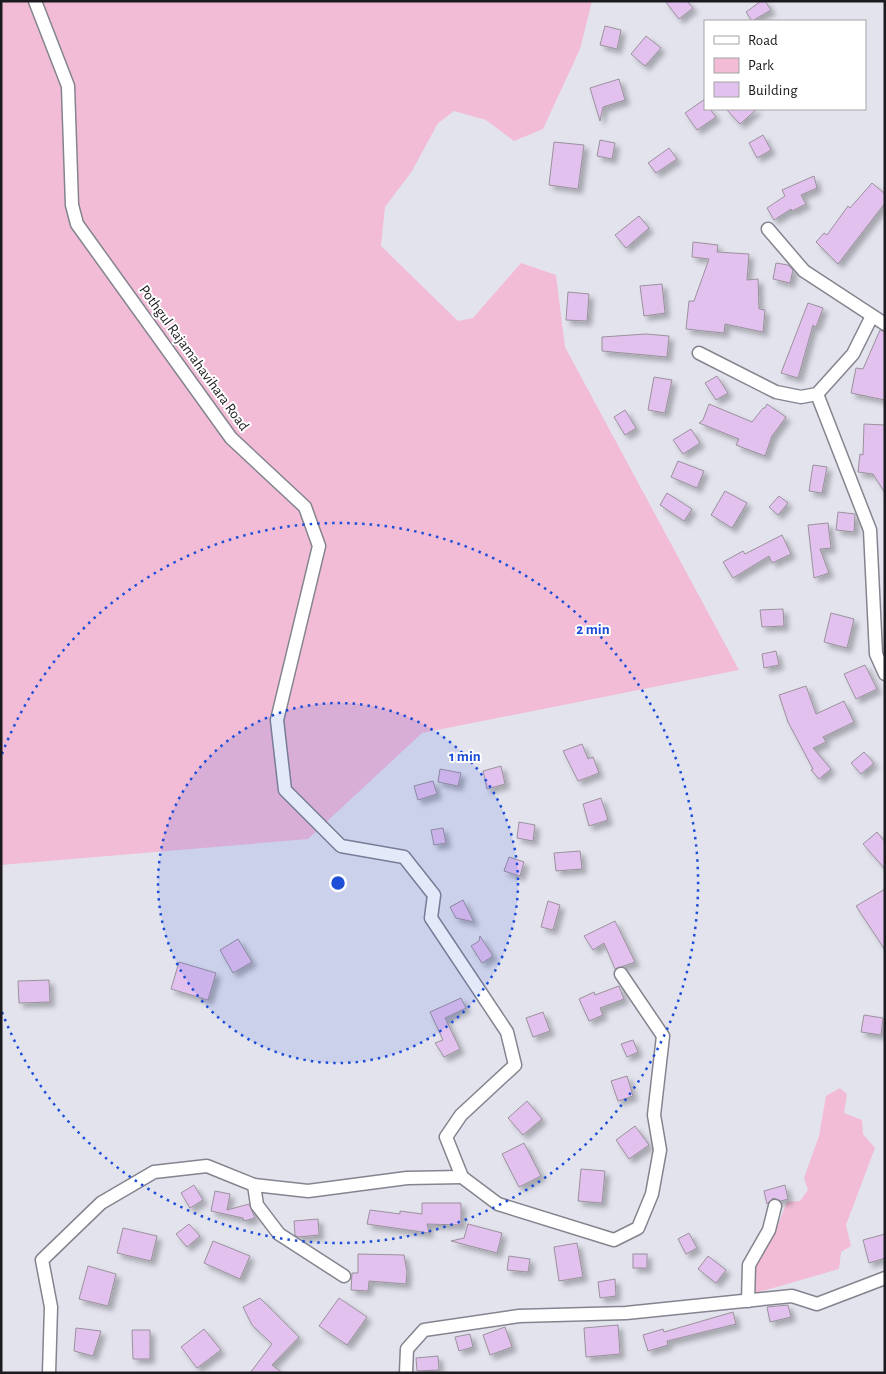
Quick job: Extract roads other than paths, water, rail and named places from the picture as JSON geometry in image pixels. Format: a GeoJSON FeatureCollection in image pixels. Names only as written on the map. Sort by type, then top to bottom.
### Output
{"type":"FeatureCollection","features":[{"type":"Feature","properties":{"kind":"street","name":"Pothgul Rajamahavihara Road"},"geometry":{"type":"LineString","coordinates":[[35,1],[68,86],[72,205],[77,224],[230,438],[305,507],[319,546],[277,720],[285,790],[341,846],[404,857],[434,895],[431,918],[507,1032],[515,1065],[461,1115],[446,1137],[462,1177]]}},
{"type":"Feature","properties":{"kind":"street"},"geometry":{"type":"LineString","coordinates":[[768,229],[804,271],[885,324]]}},
{"type":"Feature","properties":{"kind":"street"},"geometry":{"type":"LineString","coordinates":[[699,353],[776,392],[802,397],[817,394],[853,354],[872,316]]}},
{"type":"Feature","properties":{"kind":"street"},"geometry":{"type":"LineString","coordinates":[[817,394],[870,530],[876,654],[885,674]]}},
{"type":"Feature","properties":{"kind":"street"},"geometry":{"type":"LineString","coordinates":[[50,1373],[51,1307],[42,1260],[101,1202],[154,1172],[207,1166],[254,1185],[308,1191],[407,1178],[462,1177],[498,1204],[614,1240],[638,1228],[652,1194],[660,1150],[654,1115],[663,1036],[621,974]]}},
{"type":"Feature","properties":{"kind":"street"},"geometry":{"type":"LineString","coordinates":[[254,1185],[257,1205],[279,1234],[344,1276]]}},
{"type":"Feature","properties":{"kind":"street"},"geometry":{"type":"LineString","coordinates":[[748,1301],[749,1265],[769,1230],[775,1206]]}},
{"type":"Feature","properties":{"kind":"street"},"geometry":{"type":"LineString","coordinates":[[406,1373],[407,1349],[424,1330],[519,1316],[626,1313],[792,1296],[817,1304],[885,1278]]}}]}
